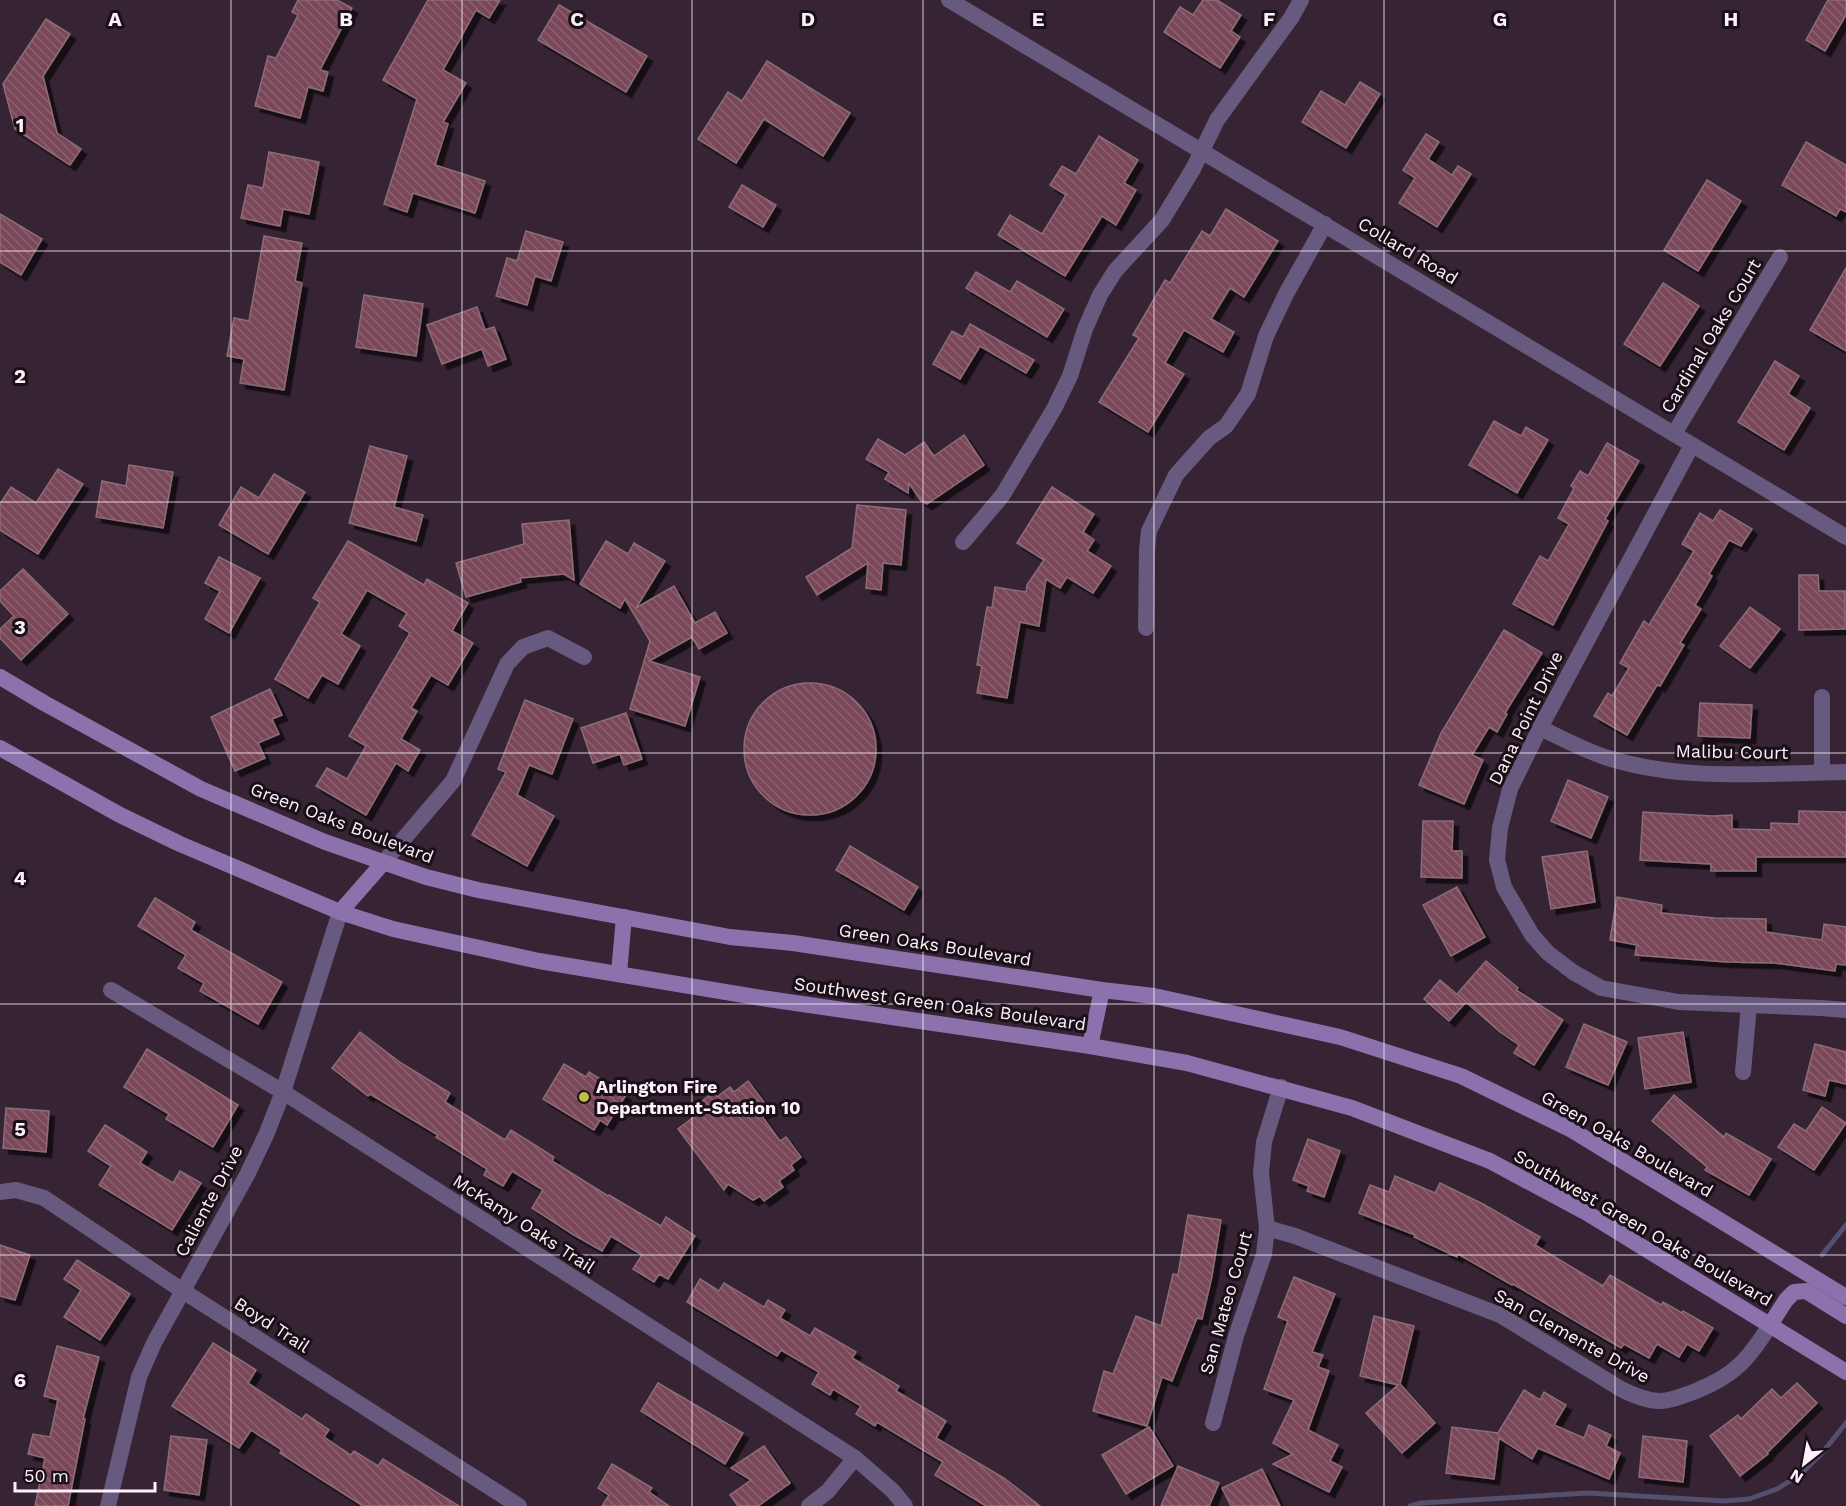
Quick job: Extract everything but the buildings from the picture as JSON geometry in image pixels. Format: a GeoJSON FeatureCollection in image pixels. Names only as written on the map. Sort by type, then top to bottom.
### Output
{"type":"FeatureCollection","features":[{"type":"Feature","properties":{"kind":"main road","name":"Green Oaks Boulevard"},"geometry":{"type":"LineString","coordinates":[[0,677],[201,789],[326,842],[383,863],[478,891],[730,937],[793,943],[1154,996],[1340,1037],[1461,1076],[1570,1129],[1846,1297]]}},
{"type":"Feature","properties":{"kind":"main road","name":"Southwest Green Oaks Boulevard"},"geometry":{"type":"LineString","coordinates":[[0,748],[120,815],[160,834],[340,912],[393,929],[539,961],[768,999],[1090,1046],[1187,1063],[1352,1108],[1490,1161],[1587,1213],[1846,1372]]}},
{"type":"Feature","properties":{"kind":"main road"},"geometry":{"type":"LineString","coordinates":[[340,912],[383,863]]}},
{"type":"Feature","properties":{"kind":"main road"},"geometry":{"type":"LineString","coordinates":[[619,973],[624,917]]}},
{"type":"Feature","properties":{"kind":"main road"},"geometry":{"type":"LineString","coordinates":[[1090,1046],[1102,990]]}},
{"type":"Feature","properties":{"kind":"main road"},"geometry":{"type":"LineString","coordinates":[[1770,1325],[1794,1292],[1806,1291],[1846,1316]]}},
{"type":"Feature","properties":{"kind":"street","name":"Collard Road"},"geometry":{"type":"LineString","coordinates":[[949,0],[1846,537]]}},
{"type":"Feature","properties":{"kind":"street"},"geometry":{"type":"LineString","coordinates":[[963,542],[1002,496],[1054,409],[1070,376],[1085,329],[1100,295],[1115,271],[1142,245],[1162,220],[1193,169],[1217,120],[1291,18],[1301,0]]}},
{"type":"Feature","properties":{"kind":"street"},"geometry":{"type":"LineString","coordinates":[[1146,628],[1149,531],[1176,475],[1209,438],[1226,426],[1248,394],[1271,326],[1325,224]]}},
{"type":"Feature","properties":{"kind":"street","name":"Cardinal Oaks Court"},"geometry":{"type":"LineString","coordinates":[[1674,434],[1780,257]]}},
{"type":"Feature","properties":{"kind":"street","name":"Dana Point Drive"},"geometry":{"type":"LineString","coordinates":[[1692,445],[1540,728],[1510,789],[1500,828],[1497,860],[1504,887],[1532,935],[1548,954],[1601,988],[1679,1002],[1846,1010]]}},
{"type":"Feature","properties":{"kind":"street"},"geometry":{"type":"LineString","coordinates":[[383,863],[453,781],[507,664],[523,647],[548,638],[584,657]]}},
{"type":"Feature","properties":{"kind":"street"},"geometry":{"type":"LineString","coordinates":[[1822,697],[1822,772]]}},
{"type":"Feature","properties":{"kind":"street","name":"Malibu Court"},"geometry":{"type":"LineString","coordinates":[[1540,728],[1606,758],[1656,770],[1708,774],[1846,772]]}},
{"type":"Feature","properties":{"kind":"street","name":"Caliente Drive"},"geometry":{"type":"LineString","coordinates":[[108,1506],[139,1377],[154,1343],[247,1175],[283,1092],[340,912]]}},
{"type":"Feature","properties":{"kind":"street","name":"McKamy Oaks Trail"},"geometry":{"type":"LineString","coordinates":[[111,990],[283,1092],[855,1458],[893,1491],[905,1506]]}},
{"type":"Feature","properties":{"kind":"street"},"geometry":{"type":"LineString","coordinates":[[1743,1072],[1749,1005]]}},
{"type":"Feature","properties":{"kind":"street","name":"San Mateo Court"},"geometry":{"type":"LineString","coordinates":[[1213,1423],[1236,1336],[1264,1254],[1268,1228],[1261,1173],[1264,1142],[1281,1088]]}},
{"type":"Feature","properties":{"kind":"street","name":"Boyd Trail"},"geometry":{"type":"LineString","coordinates":[[0,1192],[16,1190],[44,1198],[183,1291],[519,1506]]}},
{"type":"Feature","properties":{"kind":"street","name":"San Clemente Drive"},"geometry":{"type":"LineString","coordinates":[[1268,1228],[1296,1236],[1500,1315],[1621,1389],[1639,1397],[1661,1401],[1685,1396],[1714,1383],[1734,1371],[1754,1350],[1770,1325]]}},
{"type":"Feature","properties":{"kind":"street"},"geometry":{"type":"LineString","coordinates":[[809,1506],[828,1491],[855,1458]]}},
{"type":"Feature","properties":{"kind":"waterway"},"geometry":{"type":"LineString","coordinates":[[1822,1255],[1846,1225]]}},
{"type":"Feature","properties":{"kind":"waterway"},"geometry":{"type":"LineString","coordinates":[[1410,1506],[1421,1503],[1588,1493],[1724,1501],[1749,1499],[1777,1489],[1801,1474],[1823,1452],[1846,1423]]}},
{"type":"Feature","properties":{"kind":"place","name":"Arlington Fire Department-Station 10"},"geometry":{"type":"Point","coordinates":[584,1097]}}]}
